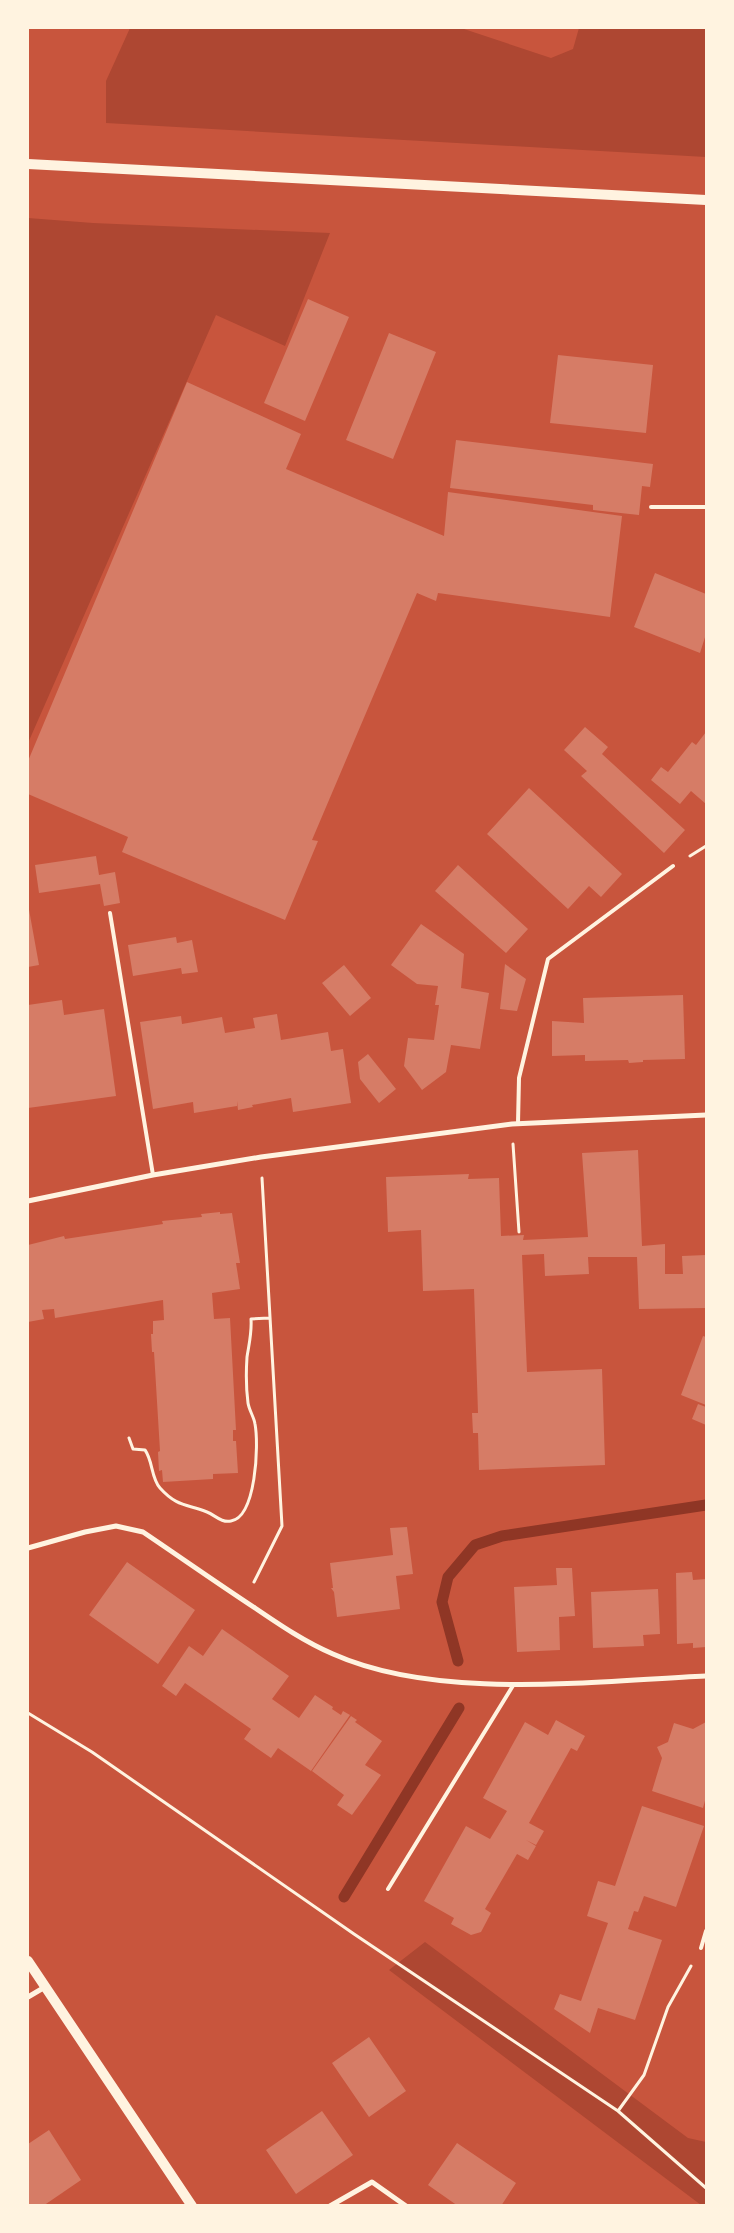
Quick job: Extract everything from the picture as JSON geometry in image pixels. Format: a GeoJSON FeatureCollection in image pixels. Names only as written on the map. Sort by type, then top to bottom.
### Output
{"type":"FeatureCollection","features":[{"type":"Feature","properties":{"kind":"main road"},"geometry":{"type":"LineString","coordinates":[[28,164],[706,200]]}},
{"type":"Feature","properties":{"kind":"main road"},"geometry":{"type":"LineString","coordinates":[[28,1961],[192,2206]]}},
{"type":"Feature","properties":{"kind":"street"},"geometry":{"type":"LineString","coordinates":[[28,1201],[153,1175],[261,1157],[515,1124],[706,1115]]}},
{"type":"Feature","properties":{"kind":"street"},"geometry":{"type":"LineString","coordinates":[[28,1548],[85,1532],[116,1526],[143,1532],[298,1637],[334,1655],[385,1671],[427,1679],[472,1684],[514,1684],[706,1676]]}},
{"type":"Feature","properties":{"kind":"street"},"geometry":{"type":"LineString","coordinates":[[28,1997],[45,1987]]}},
{"type":"Feature","properties":{"kind":"street"},"geometry":{"type":"LineString","coordinates":[[330,2206],[372,2182],[406,2206]]}},
{"type":"Feature","properties":{"kind":"lane"},"geometry":{"type":"LineString","coordinates":[[651,507],[706,508]]}},
{"type":"Feature","properties":{"kind":"lane"},"geometry":{"type":"LineString","coordinates":[[515,1124],[519,1078],[548,958],[673,866]]}},
{"type":"Feature","properties":{"kind":"lane"},"geometry":{"type":"LineString","coordinates":[[110,913],[153,1175]]}},
{"type":"Feature","properties":{"kind":"lane"},"geometry":{"type":"LineString","coordinates":[[388,1889],[514,1684]]}},
{"type":"Feature","properties":{"kind":"lane"},"geometry":{"type":"LineString","coordinates":[[701,1948],[706,1931]]}},
{"type":"Feature","properties":{"kind":"path"},"geometry":{"type":"LineString","coordinates":[[515,1124],[519,1232]]}},
{"type":"Feature","properties":{"kind":"path"},"geometry":{"type":"LineString","coordinates":[[243,1600],[282,1526],[261,1157]]}},
{"type":"Feature","properties":{"kind":"path"},"geometry":{"type":"LineString","coordinates":[[130,1438],[134,1449],[144,1450],[148,1455],[158,1486],[171,1499],[190,1508],[214,1515],[220,1520],[230,1522],[242,1516],[250,1501],[255,1450],[256,1426],[248,1404],[246,1369],[252,1319],[269,1318]]}},
{"type":"Feature","properties":{"kind":"path"},"geometry":{"type":"LineString","coordinates":[[28,1713],[92,1752],[354,1934],[618,2111],[706,2188]]}},
{"type":"Feature","properties":{"kind":"path"},"geometry":{"type":"LineString","coordinates":[[618,2111],[644,2075],[668,2007],[701,1948]]}},
{"type":"Feature","properties":{"kind":"shaded area"},"geometry":{"type":"Polygon","coordinates":[[[130,28],[461,28],[551,58],[573,49],[579,28],[706,28],[706,157],[106,123],[106,81],[130,28]]]}},
{"type":"Feature","properties":{"kind":"shaded area"},"geometry":{"type":"Polygon","coordinates":[[[28,218],[93,223],[330,233],[285,346],[216,315],[28,743],[28,218]]]}},
{"type":"Feature","properties":{"kind":"shaded area"},"geometry":{"type":"Polygon","coordinates":[[[425,1942],[688,2138],[706,2142],[706,2205],[701,2205],[389,1970],[425,1942]]]}},
{"type":"Feature","properties":{"kind":"building"},"geometry":{"type":"Polygon","coordinates":[[[308,299],[349,317],[305,421],[264,403],[308,299]]]}},
{"type":"Feature","properties":{"kind":"building"},"geometry":{"type":"Polygon","coordinates":[[[389,333],[436,352],[393,459],[346,440],[389,333]]]}},
{"type":"Feature","properties":{"kind":"building"},"geometry":{"type":"Polygon","coordinates":[[[558,355],[653,365],[646,433],[550,423],[558,355]]]}},
{"type":"Feature","properties":{"kind":"building"},"geometry":{"type":"Polygon","coordinates":[[[187,382],[301,434],[286,469],[444,536],[448,492],[622,516],[610,617],[438,593],[436,601],[417,593],[312,840],[318,841],[285,920],[122,852],[128,837],[28,794],[28,761],[187,382]]]}},
{"type":"Feature","properties":{"kind":"building"},"geometry":{"type":"Polygon","coordinates":[[[456,440],[653,464],[650,487],[642,486],[639,515],[593,510],[593,505],[450,488],[456,440]]]}},
{"type":"Feature","properties":{"kind":"building"},"geometry":{"type":"Polygon","coordinates":[[[655,573],[706,594],[706,634],[700,653],[634,627],[655,573]]]}},
{"type":"Feature","properties":{"kind":"building"},"geometry":{"type":"Polygon","coordinates":[[[585,727],[608,747],[602,754],[685,830],[664,853],[581,776],[587,771],[564,750],[585,727]]]}},
{"type":"Feature","properties":{"kind":"building"},"geometry":{"type":"Polygon","coordinates":[[[706,732],[706,804],[691,791],[680,804],[651,780],[661,767],[668,772],[692,742],[696,745],[706,732]]]}},
{"type":"Feature","properties":{"kind":"building"},"geometry":{"type":"Polygon","coordinates":[[[529,788],[622,874],[601,897],[589,886],[568,909],[487,834],[529,788]]]}},
{"type":"Feature","properties":{"kind":"building"},"geometry":{"type":"Polygon","coordinates":[[[96,856],[99,875],[115,872],[120,903],[104,906],[100,884],[39,893],[35,865],[96,856]]]}},
{"type":"Feature","properties":{"kind":"building"},"geometry":{"type":"Polygon","coordinates":[[[458,865],[528,929],[506,953],[435,891],[458,865]]]}},
{"type":"Feature","properties":{"kind":"building"},"geometry":{"type":"Polygon","coordinates":[[[28,904],[39,965],[28,967],[28,904]]]}},
{"type":"Feature","properties":{"kind":"building"},"geometry":{"type":"Polygon","coordinates":[[[421,924],[464,954],[461,988],[489,993],[480,1049],[451,1045],[446,1072],[422,1090],[404,1066],[408,1038],[434,1040],[439,1005],[435,1005],[438,986],[417,984],[391,965],[421,924]]]}},
{"type":"Feature","properties":{"kind":"building"},"geometry":{"type":"Polygon","coordinates":[[[176,937],[177,943],[192,940],[198,972],[182,974],[181,968],[133,976],[128,945],[176,937]]]}},
{"type":"Feature","properties":{"kind":"building"},"geometry":{"type":"Polygon","coordinates":[[[505,964],[526,979],[517,1011],[500,1009],[505,964]]]}},
{"type":"Feature","properties":{"kind":"building"},"geometry":{"type":"Polygon","coordinates":[[[344,965],[371,998],[350,1016],[322,983],[344,965]]]}},
{"type":"Feature","properties":{"kind":"building"},"geometry":{"type":"Polygon","coordinates":[[[683,995],[685,1059],[643,1060],[643,1062],[629,1063],[628,1060],[585,1061],[585,1055],[552,1056],[552,1021],[584,1023],[583,998],[683,995]]]}},
{"type":"Feature","properties":{"kind":"building"},"geometry":{"type":"Polygon","coordinates":[[[62,1000],[64,1015],[104,1009],[116,1096],[28,1108],[28,1005],[62,1000]]]}},
{"type":"Feature","properties":{"kind":"building"},"geometry":{"type":"Polygon","coordinates":[[[277,1014],[281,1040],[328,1032],[331,1051],[343,1049],[351,1103],[293,1112],[291,1098],[252,1105],[253,1107],[238,1110],[237,1101],[237,1106],[194,1113],[193,1102],[153,1109],[140,1022],[181,1016],[182,1024],[222,1017],[225,1033],[255,1028],[253,1018],[277,1014]]]}},
{"type":"Feature","properties":{"kind":"building"},"geometry":{"type":"Polygon","coordinates":[[[368,1054],[396,1089],[379,1103],[360,1079],[358,1062],[368,1054]]]}},
{"type":"Feature","properties":{"kind":"building"},"geometry":{"type":"Polygon","coordinates":[[[638,1150],[642,1246],[665,1244],[665,1274],[683,1274],[682,1256],[706,1255],[706,1308],[639,1309],[637,1257],[588,1257],[589,1274],[545,1276],[544,1254],[522,1255],[527,1372],[602,1369],[605,1465],[479,1470],[478,1433],[473,1433],[472,1413],[478,1413],[474,1289],[423,1291],[421,1230],[388,1232],[386,1177],[469,1174],[468,1179],[499,1178],[501,1236],[524,1235],[523,1240],[588,1237],[582,1153],[638,1150]]]}},
{"type":"Feature","properties":{"kind":"building"},"geometry":{"type":"Polygon","coordinates":[[[220,1212],[220,1214],[232,1213],[240,1263],[236,1263],[240,1289],[212,1293],[214,1319],[230,1318],[236,1430],[233,1430],[233,1441],[236,1441],[238,1473],[213,1474],[213,1479],[163,1482],[162,1470],[159,1471],[158,1452],[160,1451],[154,1352],[152,1352],[151,1334],[153,1334],[153,1321],[164,1320],[163,1300],[55,1318],[54,1309],[42,1310],[44,1319],[28,1322],[28,1245],[64,1236],[65,1239],[163,1224],[162,1221],[202,1217],[201,1214],[220,1212]]]}},
{"type":"Feature","properties":{"kind":"building"},"geometry":{"type":"Polygon","coordinates":[[[703,1336],[706,1337],[706,1405],[681,1395],[703,1336]]]}},
{"type":"Feature","properties":{"kind":"building"},"geometry":{"type":"Polygon","coordinates":[[[698,1404],[706,1407],[706,1425],[692,1419],[698,1404]]]}},
{"type":"Feature","properties":{"kind":"building"},"geometry":{"type":"Polygon","coordinates":[[[407,1527],[413,1574],[396,1576],[400,1609],[337,1617],[334,1592],[331,1588],[333,1588],[330,1563],[393,1555],[390,1528],[407,1527]]]}},
{"type":"Feature","properties":{"kind":"building"},"geometry":{"type":"Polygon","coordinates":[[[127,1562],[195,1610],[158,1664],[89,1615],[127,1562]]]}},
{"type":"Feature","properties":{"kind":"building"},"geometry":{"type":"Polygon","coordinates":[[[556,1568],[572,1568],[575,1616],[559,1617],[560,1650],[517,1652],[514,1587],[557,1585],[556,1568]]]}},
{"type":"Feature","properties":{"kind":"building"},"geometry":{"type":"Polygon","coordinates":[[[692,1572],[693,1580],[706,1579],[706,1647],[693,1648],[693,1643],[677,1644],[676,1573],[692,1572]]]}},
{"type":"Feature","properties":{"kind":"building"},"geometry":{"type":"Polygon","coordinates":[[[658,1589],[660,1634],[643,1635],[644,1646],[593,1648],[591,1592],[658,1589]]]}},
{"type":"Feature","properties":{"kind":"building"},"geometry":{"type":"Polygon","coordinates":[[[222,1629],[289,1676],[272,1699],[299,1718],[315,1695],[341,1715],[343,1711],[350,1715],[311,1771],[278,1748],[271,1758],[258,1749],[244,1739],[251,1729],[185,1683],[176,1696],[162,1686],[189,1646],[203,1656],[222,1629]]]}},
{"type":"Feature","properties":{"kind":"building"},"geometry":{"type":"Polygon","coordinates":[[[351,1716],[357,1720],[355,1722],[382,1741],[365,1765],[381,1775],[352,1815],[337,1805],[344,1795],[312,1771],[351,1716]]]}},
{"type":"Feature","properties":{"kind":"building"},"geometry":{"type":"Polygon","coordinates":[[[556,1720],[585,1736],[577,1751],[571,1748],[529,1823],[544,1831],[536,1845],[526,1840],[536,1846],[528,1860],[517,1854],[485,1909],[491,1913],[481,1932],[471,1935],[451,1924],[454,1918],[424,1901],[466,1826],[490,1839],[507,1811],[483,1798],[525,1722],[548,1735],[556,1720]]]}},
{"type":"Feature","properties":{"kind":"building"},"geometry":{"type":"Polygon","coordinates":[[[706,1722],[706,1797],[703,1808],[652,1791],[662,1758],[657,1747],[668,1742],[674,1723],[693,1729],[706,1722]]]}},
{"type":"Feature","properties":{"kind":"building"},"geometry":{"type":"Polygon","coordinates":[[[642,1806],[704,1826],[676,1907],[644,1896],[638,1912],[634,1911],[628,1929],[662,1940],[635,2020],[598,2008],[590,2033],[554,2009],[560,1994],[581,2001],[608,1923],[587,1916],[598,1881],[615,1886],[642,1806]]]}},
{"type":"Feature","properties":{"kind":"building"},"geometry":{"type":"Polygon","coordinates":[[[369,2037],[406,2091],[369,2117],[332,2063],[369,2037]]]}},
{"type":"Feature","properties":{"kind":"building"},"geometry":{"type":"Polygon","coordinates":[[[322,2111],[353,2155],[296,2194],[266,2150],[322,2111]]]}},
{"type":"Feature","properties":{"kind":"building"},"geometry":{"type":"Polygon","coordinates":[[[49,2130],[81,2180],[43,2206],[28,2206],[28,2144],[49,2130]]]}},
{"type":"Feature","properties":{"kind":"building"},"geometry":{"type":"Polygon","coordinates":[[[457,2143],[516,2183],[501,2206],[458,2206],[428,2185],[457,2143]]]}},
{"type":"Feature","properties":{"kind":"waterway"},"geometry":{"type":"LineString","coordinates":[[458,1661],[442,1602],[448,1577],[475,1545],[502,1536],[706,1505]]}},
{"type":"Feature","properties":{"kind":"waterway"},"geometry":{"type":"LineString","coordinates":[[344,1897],[459,1708]]}}]}
